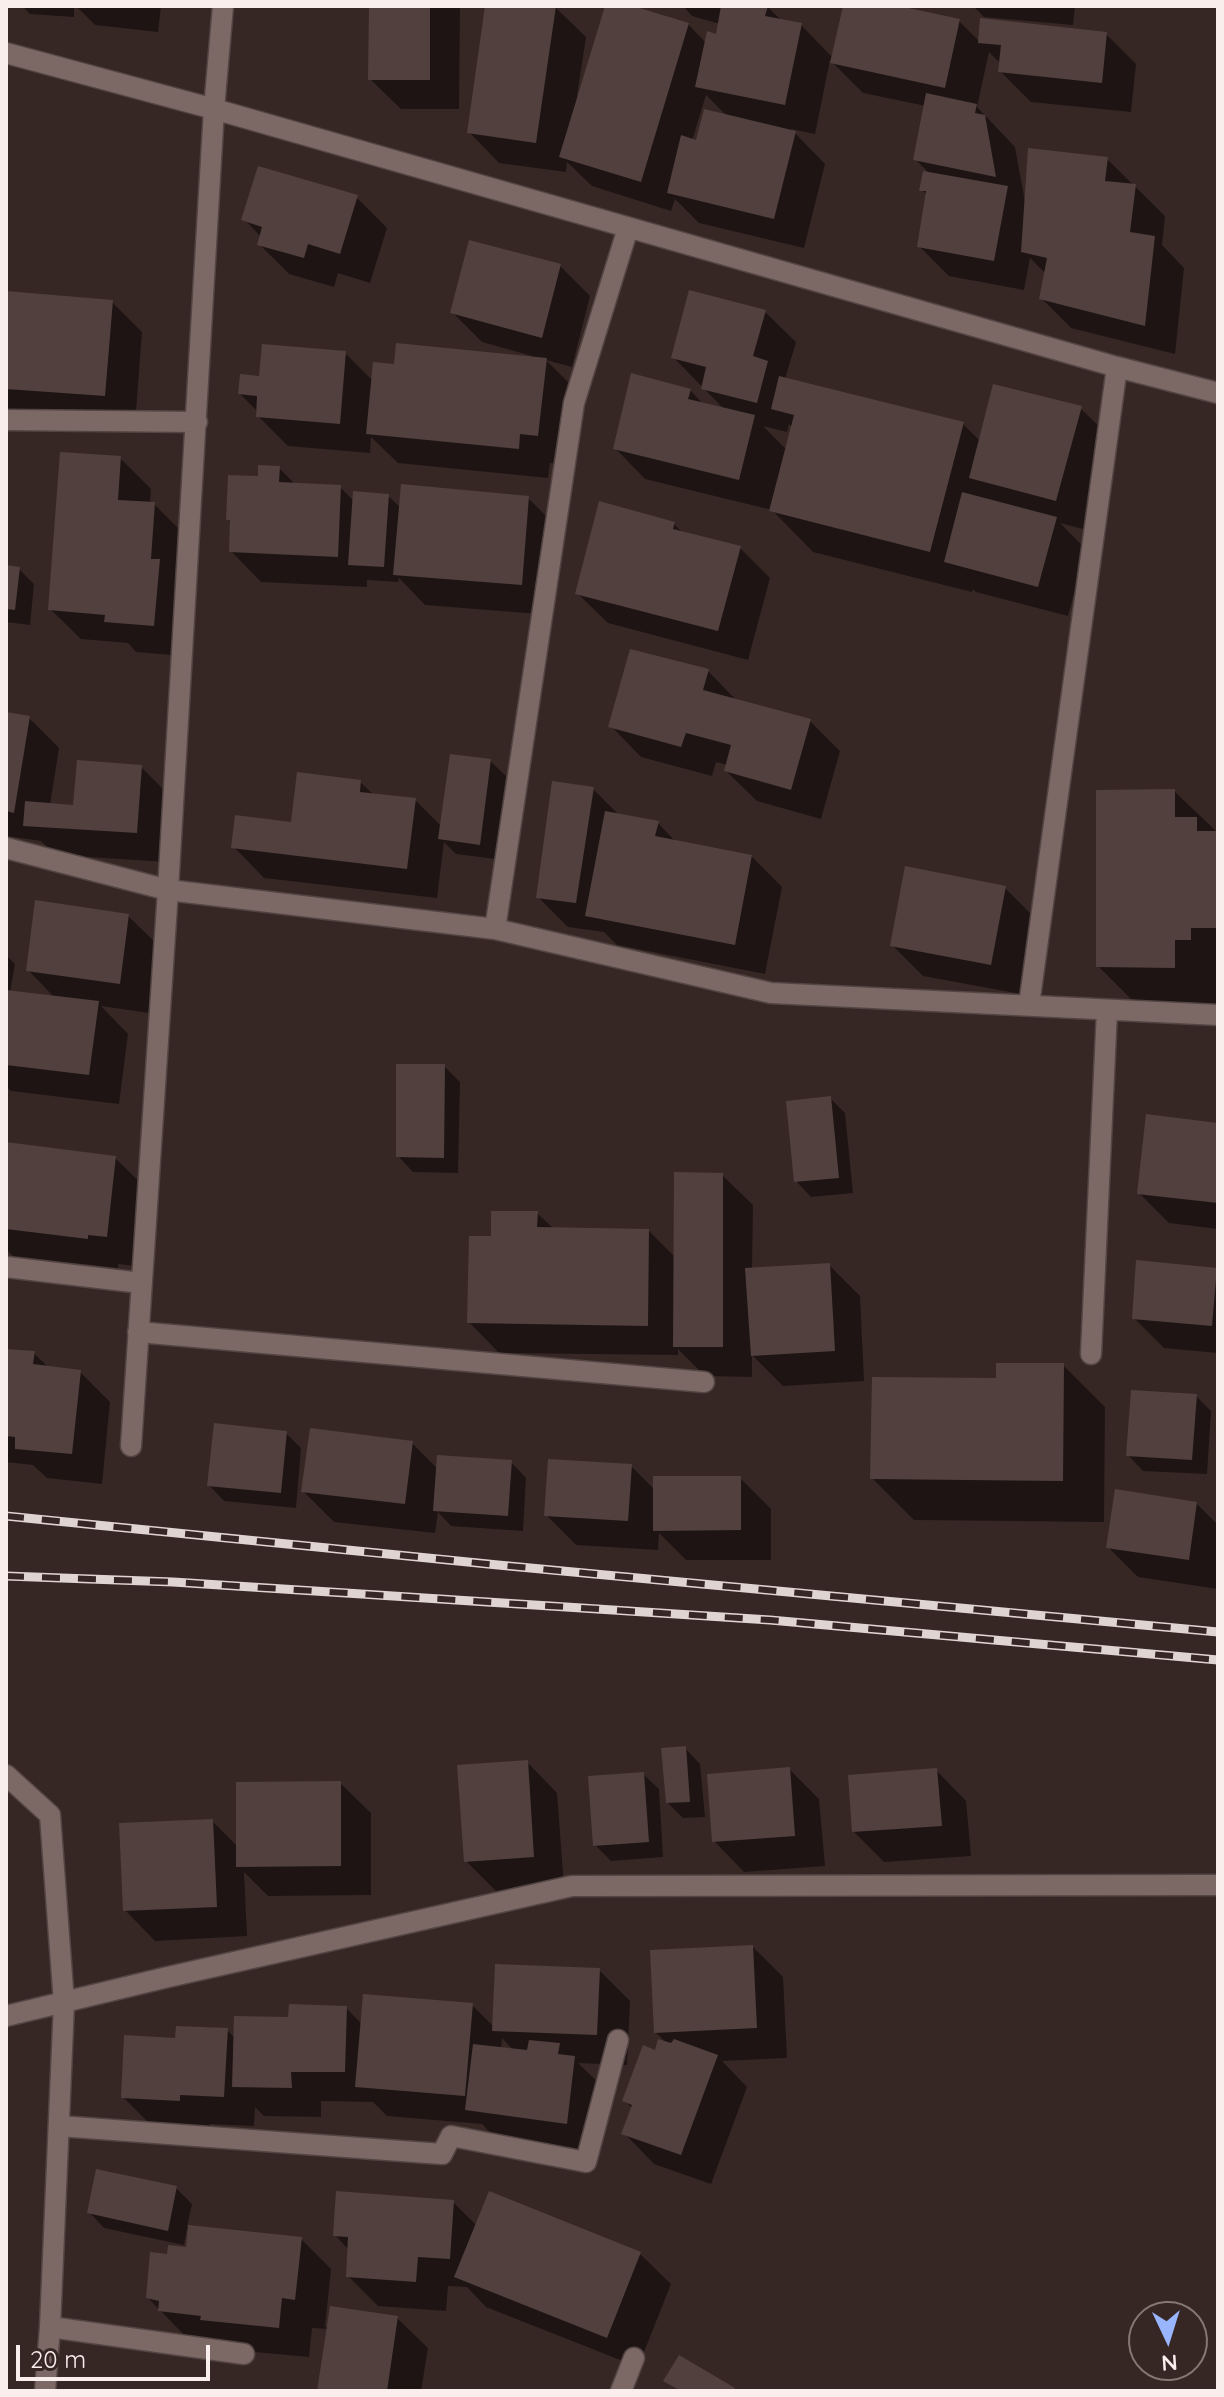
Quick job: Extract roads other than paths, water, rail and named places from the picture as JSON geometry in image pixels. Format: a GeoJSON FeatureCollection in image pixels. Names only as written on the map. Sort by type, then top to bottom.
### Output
{"type":"FeatureCollection","features":[{"type":"Feature","properties":{"kind":"street"},"geometry":{"type":"LineString","coordinates":[[131,1446],[168,890],[214,109],[223,6]]}},
{"type":"Feature","properties":{"kind":"street"},"geometry":{"type":"LineString","coordinates":[[6,53],[1218,393]]}},
{"type":"Feature","properties":{"kind":"street"},"geometry":{"type":"LineString","coordinates":[[495,929],[574,403],[628,228]]}},
{"type":"Feature","properties":{"kind":"street"},"geometry":{"type":"LineString","coordinates":[[1029,1005],[1117,367]]}},
{"type":"Feature","properties":{"kind":"street"},"geometry":{"type":"LineString","coordinates":[[6,420],[197,422]]}},
{"type":"Feature","properties":{"kind":"street"},"geometry":{"type":"LineString","coordinates":[[6,848],[168,890],[495,929],[771,993],[1218,1015]]}},
{"type":"Feature","properties":{"kind":"street"},"geometry":{"type":"LineString","coordinates":[[1091,1354],[1107,1010]]}},
{"type":"Feature","properties":{"kind":"street"},"geometry":{"type":"LineString","coordinates":[[6,1267],[141,1283]]}},
{"type":"Feature","properties":{"kind":"street"},"geometry":{"type":"LineString","coordinates":[[138,1332],[704,1382]]}},
{"type":"Feature","properties":{"kind":"street"},"geometry":{"type":"LineString","coordinates":[[6,1775],[50,1815],[64,2003],[45,2391]]}},
{"type":"Feature","properties":{"kind":"street"},"geometry":{"type":"LineString","coordinates":[[6,2016],[572,1886],[1218,1885]]}},
{"type":"Feature","properties":{"kind":"street"},"geometry":{"type":"LineString","coordinates":[[59,2126],[442,2154],[451,2136],[586,2162],[618,2040]]}},
{"type":"Feature","properties":{"kind":"street"},"geometry":{"type":"LineString","coordinates":[[50,2327],[244,2354]]}},
{"type":"Feature","properties":{"kind":"street"},"geometry":{"type":"LineString","coordinates":[[621,2391],[634,2358]]}},
{"type":"Feature","properties":{"kind":"railway"},"geometry":{"type":"LineString","coordinates":[[6,1516],[1218,1632]]}},
{"type":"Feature","properties":{"kind":"railway"},"geometry":{"type":"LineString","coordinates":[[6,1576],[173,1582],[770,1620],[1218,1660]]}}]}
